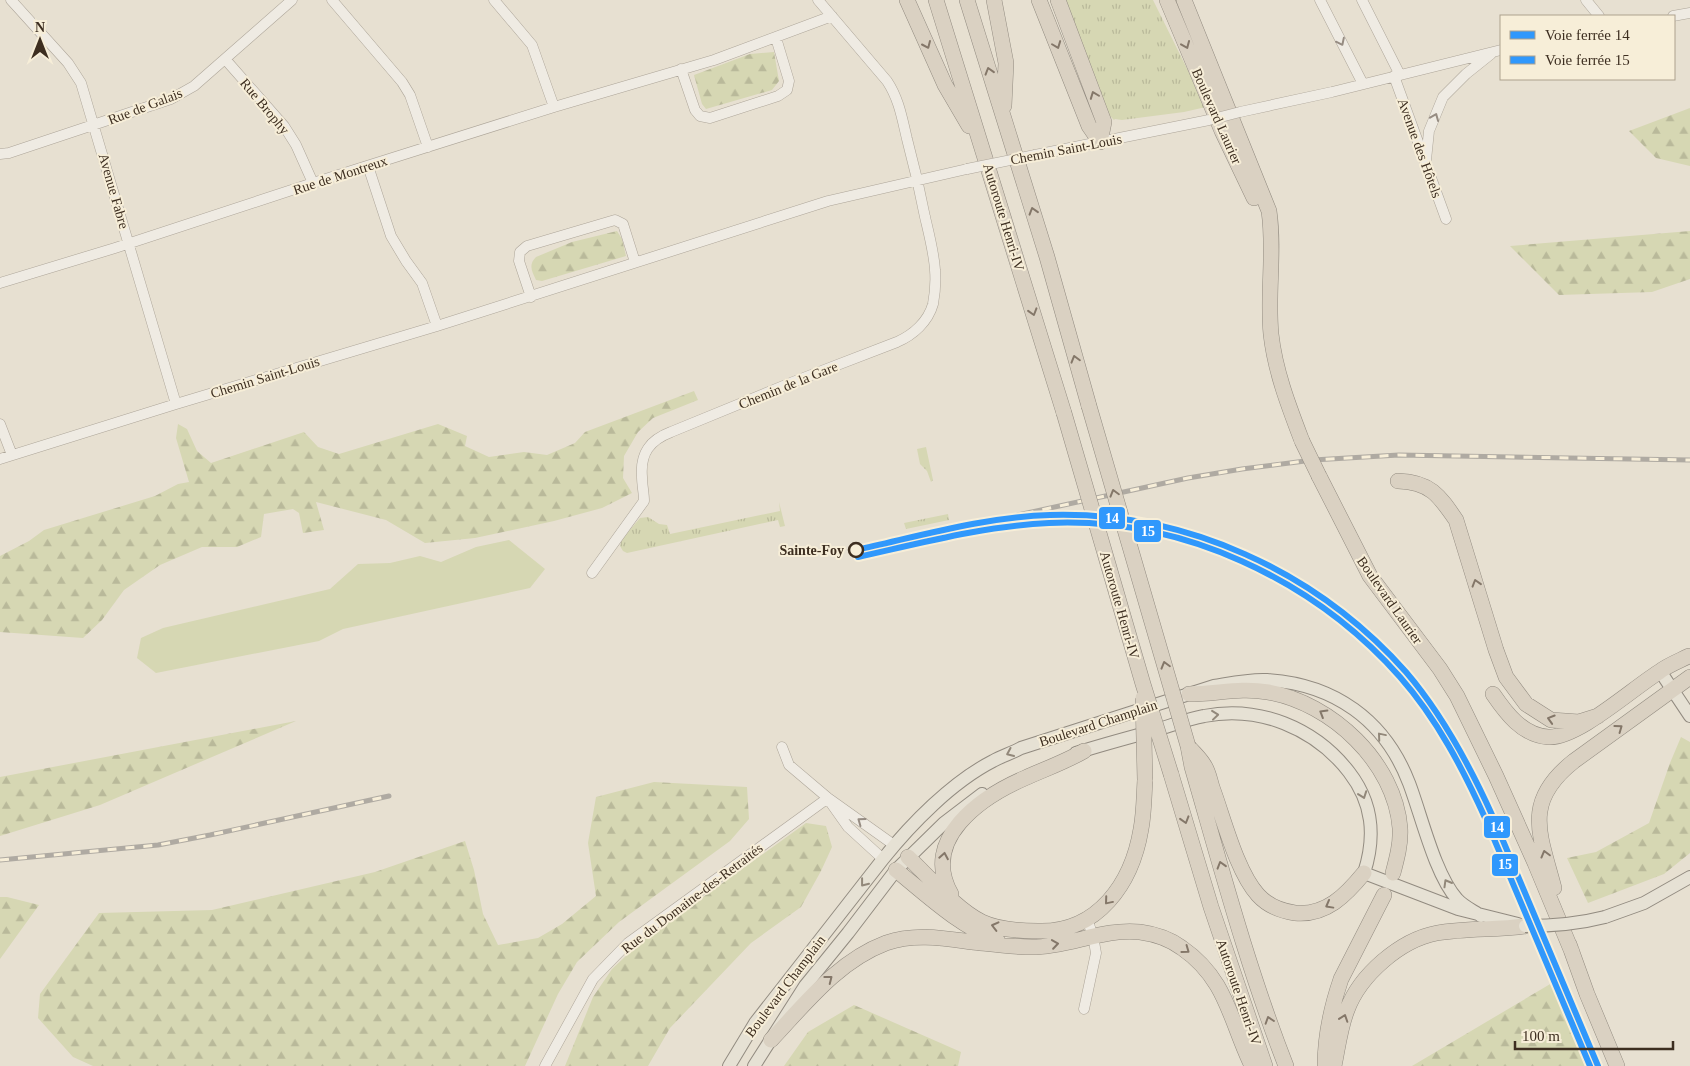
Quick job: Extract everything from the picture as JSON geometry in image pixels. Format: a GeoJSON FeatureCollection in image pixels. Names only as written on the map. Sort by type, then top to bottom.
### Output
{"type":"FeatureCollection","features":[{"type":"Feature","properties":{"kind":"highway"},"geometry":{"type":"LineString","coordinates":[[907,0],[945,85],[982,147]]}},
{"type":"Feature","properties":{"kind":"highway","name":"Autoroute Henri-IV"},"geometry":{"type":"LineString","coordinates":[[936,0],[1064,413],[1143,684],[1211,907],[1265,1066]]}},
{"type":"Feature","properties":{"kind":"highway","name":"Autoroute Henri-IV"},"geometry":{"type":"LineString","coordinates":[[967,0],[1047,257],[1188,746],[1198,766],[1244,943],[1286,1066]]}},
{"type":"Feature","properties":{"kind":"highway"},"geometry":{"type":"LineString","coordinates":[[994,0],[1006,63],[1003,117]]}},
{"type":"Feature","properties":{"kind":"highway"},"geometry":{"type":"LineString","coordinates":[[1039,0],[1089,126],[1100,142]]}},
{"type":"Feature","properties":{"kind":"highway"},"geometry":{"type":"LineString","coordinates":[[1058,0],[1104,122],[1100,142]]}},
{"type":"Feature","properties":{"kind":"highway","name":"Boulevard Laurier"},"geometry":{"type":"LineString","coordinates":[[1167,0],[1222,131],[1272,229]]}},
{"type":"Feature","properties":{"kind":"highway","name":"Boulevard Laurier"},"geometry":{"type":"LineString","coordinates":[[1184,0],[1269,211],[1272,229],[1271,334],[1282,385],[1302,441],[1370,576],[1440,669],[1457,696],[1536,863],[1572,952]]}},
{"type":"Feature","properties":{"kind":"highway"},"geometry":{"type":"LineString","coordinates":[[1398,481],[1413,482],[1426,487],[1444,502],[1456,520],[1499,659],[1506,677],[1526,704],[1551,720],[1579,722],[1598,716]]}},
{"type":"Feature","properties":{"kind":"highway"},"geometry":{"type":"LineString","coordinates":[[1493,694],[1515,722],[1531,732],[1548,737],[1566,733],[1598,716],[1660,671],[1690,657]]}},
{"type":"Feature","properties":{"kind":"highway"},"geometry":{"type":"LineString","coordinates":[[1617,1066],[1572,952],[1540,834],[1538,816],[1540,804],[1547,788],[1564,769],[1690,677]]}},
{"type":"Feature","properties":{"kind":"highway"},"geometry":{"type":"LineString","coordinates":[[908,857],[970,915],[994,926],[1026,931],[1056,930],[1096,914],[1109,901],[1125,879],[1136,851],[1142,828],[1145,780],[1143,684]]}},
{"type":"Feature","properties":{"kind":"highway"},"geometry":{"type":"LineString","coordinates":[[1189,694],[1208,694],[1230,690],[1271,693],[1301,702],[1344,727],[1373,761],[1387,783],[1394,803],[1400,828],[1399,850],[1393,873]]}},
{"type":"Feature","properties":{"kind":"highway"},"geometry":{"type":"LineString","coordinates":[[955,902],[947,886],[942,866],[946,844],[956,827],[972,811],[1000,791],[1084,751]]}},
{"type":"Feature","properties":{"kind":"highway"},"geometry":{"type":"LineString","coordinates":[[1198,766],[1246,876],[1259,896],[1268,904],[1289,912],[1317,912],[1330,906],[1346,894],[1364,872]]}},
{"type":"Feature","properties":{"kind":"highway"},"geometry":{"type":"LineString","coordinates":[[896,870],[944,910],[974,930],[1000,941],[1017,945]]}},
{"type":"Feature","properties":{"kind":"highway"},"geometry":{"type":"LineString","coordinates":[[1325,1066],[1329,1021],[1336,993],[1384,895]]}},
{"type":"Feature","properties":{"kind":"highway"},"geometry":{"type":"LineString","coordinates":[[1334,1066],[1339,1031],[1348,1008],[1363,982],[1384,959],[1407,943],[1435,934],[1500,924],[1525,926]]}},
{"type":"Feature","properties":{"kind":"highway"},"geometry":{"type":"LineString","coordinates":[[771,1040],[823,984],[868,952],[900,939],[942,937],[971,942],[1033,947],[1129,931],[1163,937],[1195,957],[1207,970],[1219,987],[1231,1010],[1252,1066]]}},
{"type":"Feature","properties":{"kind":"main road"},"geometry":{"type":"LineString","coordinates":[[1660,671],[1690,716]]}},
{"type":"Feature","properties":{"kind":"main road","name":"Boulevard Champlain"},"geometry":{"type":"LineString","coordinates":[[729,1066],[755,1023],[894,845],[947,792],[992,762],[1021,748],[1214,686],[1266,680],[1306,685],[1332,695],[1348,704],[1366,718],[1392,749],[1408,781],[1444,880],[1457,899],[1481,916]]}},
{"type":"Feature","properties":{"kind":"main road","name":"Boulevard Champlain"},"geometry":{"type":"LineString","coordinates":[[754,1066],[805,986],[896,870],[944,823],[986,792],[1031,768],[1204,716],[1228,713],[1265,717],[1302,731],[1330,749],[1359,785],[1369,816],[1372,843],[1364,872],[1500,924]]}},
{"type":"Feature","properties":{"kind":"main road"},"geometry":{"type":"LineString","coordinates":[[894,845],[908,857]]}},
{"type":"Feature","properties":{"kind":"main road"},"geometry":{"type":"LineString","coordinates":[[883,859],[896,870]]}},
{"type":"Feature","properties":{"kind":"main road"},"geometry":{"type":"LineString","coordinates":[[1525,926],[1558,925],[1604,917],[1644,903],[1690,877]]}},
{"type":"Feature","properties":{"kind":"street","name":"Avenue Fabre"},"geometry":{"type":"LineString","coordinates":[[11,0],[76,72],[81,83],[176,404]]}},
{"type":"Feature","properties":{"kind":"street","name":"Rue de Galais"},"geometry":{"type":"LineString","coordinates":[[0,154],[9,153],[171,99],[194,86],[292,0]]}},
{"type":"Feature","properties":{"kind":"street"},"geometry":{"type":"LineString","coordinates":[[332,0],[402,82],[410,94],[428,147]]}},
{"type":"Feature","properties":{"kind":"street"},"geometry":{"type":"LineString","coordinates":[[494,0],[532,44],[554,107]]}},
{"type":"Feature","properties":{"kind":"street","name":"Chemin de la Gare"},"geometry":{"type":"LineString","coordinates":[[592,573],[644,501],[641,467],[646,449],[656,440],[793,382],[897,342],[913,334],[924,322],[932,306],[936,284],[935,268],[899,104],[893,90],[878,69],[818,0]]}},
{"type":"Feature","properties":{"kind":"street"},"geometry":{"type":"LineString","coordinates":[[1320,0],[1363,84]]}},
{"type":"Feature","properties":{"kind":"street","name":"Avenue des Hôtels"},"geometry":{"type":"LineString","coordinates":[[1362,0],[1397,76],[1446,219]]}},
{"type":"Feature","properties":{"kind":"street"},"geometry":{"type":"LineString","coordinates":[[1586,0],[1598,15]]}},
{"type":"Feature","properties":{"kind":"street"},"geometry":{"type":"LineString","coordinates":[[1675,16],[1690,13]]}},
{"type":"Feature","properties":{"kind":"street","name":"Rue de Montreux"},"geometry":{"type":"LineString","coordinates":[[0,284],[554,107],[714,60],[832,16]]}},
{"type":"Feature","properties":{"kind":"street"},"geometry":{"type":"LineString","coordinates":[[681,69],[695,110],[700,116],[710,118],[778,96],[787,90],[789,80],[776,38]]}},
{"type":"Feature","properties":{"kind":"street"},"geometry":{"type":"LineString","coordinates":[[1426,165],[1429,131],[1443,97],[1466,74],[1497,51]]}},
{"type":"Feature","properties":{"kind":"street","name":"Chemin Saint-Louis"},"geometry":{"type":"LineString","coordinates":[[0,459],[531,297],[828,201],[967,169],[1209,120],[1497,51]]}},
{"type":"Feature","properties":{"kind":"street","name":"Rue Brophy"},"geometry":{"type":"LineString","coordinates":[[225,59],[284,126],[296,145],[313,183]]}},
{"type":"Feature","properties":{"kind":"street"},"geometry":{"type":"LineString","coordinates":[[368,166],[392,236],[422,284],[437,326]]}},
{"type":"Feature","properties":{"kind":"street"},"geometry":{"type":"LineString","coordinates":[[531,297],[519,261],[520,252],[527,246],[615,220],[623,224],[635,262]]}},
{"type":"Feature","properties":{"kind":"street"},"geometry":{"type":"LineString","coordinates":[[0,424],[12,455]]}},
{"type":"Feature","properties":{"kind":"street"},"geometry":{"type":"LineString","coordinates":[[782,747],[789,765],[828,798],[894,845]]}},
{"type":"Feature","properties":{"kind":"street"},"geometry":{"type":"LineString","coordinates":[[828,798],[848,827],[883,859]]}},
{"type":"Feature","properties":{"kind":"street","name":"Rue du Domaine-des-Retraités"},"geometry":{"type":"LineString","coordinates":[[545,1066],[592,979],[628,943],[828,798]]}},
{"type":"Feature","properties":{"kind":"street"},"geometry":{"type":"LineString","coordinates":[[1084,1009],[1096,953],[1087,919]]}},
{"type":"Feature","properties":{"kind":"green space"},"geometry":{"type":"Polygon","coordinates":[[[1063,0],[1153,0],[1206,107],[1184,112],[1114,120],[1108,114],[1063,0]]]}},
{"type":"Feature","properties":{"kind":"green space"},"geometry":{"type":"Polygon","coordinates":[[[774,52],[779,81],[772,90],[706,109],[702,104],[694,75],[750,54],[774,52]]]}},
{"type":"Feature","properties":{"kind":"green space"},"geometry":{"type":"Polygon","coordinates":[[[1690,108],[1690,166],[1656,158],[1629,131],[1690,108]]]}},
{"type":"Feature","properties":{"kind":"green space"},"geometry":{"type":"Polygon","coordinates":[[[617,231],[622,239],[626,256],[542,281],[536,280],[531,265],[536,257],[572,242],[617,231]]]}},
{"type":"Feature","properties":{"kind":"green space"},"geometry":{"type":"Polygon","coordinates":[[[1690,231],[1690,279],[1652,292],[1559,295],[1510,246],[1690,231]]]}},
{"type":"Feature","properties":{"kind":"green space"},"geometry":{"type":"Polygon","coordinates":[[[694,391],[698,400],[653,418],[638,432],[624,456],[623,478],[632,493],[602,508],[554,521],[475,538],[425,543],[386,520],[316,502],[324,530],[303,533],[299,513],[293,509],[264,514],[261,537],[237,547],[202,547],[160,565],[124,590],[102,620],[83,638],[0,632],[0,556],[29,541],[44,530],[155,496],[178,484],[189,482],[176,438],[178,424],[187,429],[197,451],[211,463],[304,432],[318,447],[339,454],[438,424],[467,436],[465,446],[489,457],[524,452],[547,455],[575,443],[585,432],[694,391]]]}},
{"type":"Feature","properties":{"kind":"green space"},"geometry":{"type":"Polygon","coordinates":[[[926,447],[933,480],[931,482],[927,471],[920,464],[917,449],[926,447]]]}},
{"type":"Feature","properties":{"kind":"green space"},"geometry":{"type":"Polygon","coordinates":[[[779,502],[785,526],[780,527],[778,520],[627,553],[620,546],[622,539],[640,518],[648,517],[659,524],[667,525],[670,534],[780,511],[779,502]]]}},
{"type":"Feature","properties":{"kind":"green space"},"geometry":{"type":"Polygon","coordinates":[[[948,514],[949,520],[906,529],[904,523],[948,514]]]}},
{"type":"Feature","properties":{"kind":"green space"},"geometry":{"type":"Polygon","coordinates":[[[509,540],[545,569],[530,588],[343,629],[319,641],[156,673],[137,658],[141,638],[163,628],[330,589],[358,564],[390,563],[420,556],[441,562],[476,547],[509,540]]]}},
{"type":"Feature","properties":{"kind":"green space"},"geometry":{"type":"Polygon","coordinates":[[[296,721],[100,805],[0,836],[0,777],[296,721]]]}},
{"type":"Feature","properties":{"kind":"green space"},"geometry":{"type":"Polygon","coordinates":[[[1681,737],[1690,742],[1690,853],[1664,874],[1588,903],[1567,858],[1596,852],[1649,823],[1681,737]]]}},
{"type":"Feature","properties":{"kind":"green space"},"geometry":{"type":"Polygon","coordinates":[[[654,782],[747,787],[749,819],[730,841],[619,922],[577,962],[558,994],[525,1066],[93,1066],[73,1057],[38,1018],[40,994],[99,913],[212,910],[375,872],[465,841],[474,870],[483,914],[498,945],[538,938],[562,924],[596,896],[588,843],[596,797],[654,782]]]}},
{"type":"Feature","properties":{"kind":"green space"},"geometry":{"type":"Polygon","coordinates":[[[806,823],[826,826],[832,847],[801,907],[751,943],[670,1028],[648,1066],[565,1066],[593,997],[612,969],[642,941],[806,823]]]}},
{"type":"Feature","properties":{"kind":"green space"},"geometry":{"type":"Polygon","coordinates":[[[0,897],[39,905],[0,959],[0,897]]]}},
{"type":"Feature","properties":{"kind":"green space"},"geometry":{"type":"Polygon","coordinates":[[[1557,980],[1592,1066],[1412,1066],[1557,980]]]}},
{"type":"Feature","properties":{"kind":"green space"},"geometry":{"type":"Polygon","coordinates":[[[854,1005],[961,1052],[958,1066],[784,1066],[808,1032],[854,1005]]]}},
{"type":"Feature","properties":{"kind":"railway"},"geometry":{"type":"LineString","coordinates":[[972,525],[1188,478],[1313,460],[1399,455],[1690,460]]}},
{"type":"Feature","properties":{"kind":"railway"},"geometry":{"type":"LineString","coordinates":[[0,860],[158,845],[389,796]]}},
{"type":"Feature","properties":{"kind":"rail line","name":"14"},"geometry":{"type":"LineString","coordinates":[[856,550],[1001,519],[1050,515],[1100,516],[1150,524],[1198,536],[1245,554],[1289,577],[1331,604],[1370,636],[1406,672],[1444,723],[1455,742],[1493,817],[1598,1066]]}},
{"type":"Feature","properties":{"kind":"rail line","name":"15"},"geometry":{"type":"LineString","coordinates":[[858,557],[953,536],[1001,528],[1049,523],[1098,524],[1147,531],[1195,543],[1241,561],[1286,584],[1327,611],[1365,642],[1400,677],[1426,710],[1448,745],[1486,820],[1590,1066]]}},
{"type":"Feature","properties":{"kind":"place","name":"Sainte-Foy"},"geometry":{"type":"Point","coordinates":[856,550]}}]}
